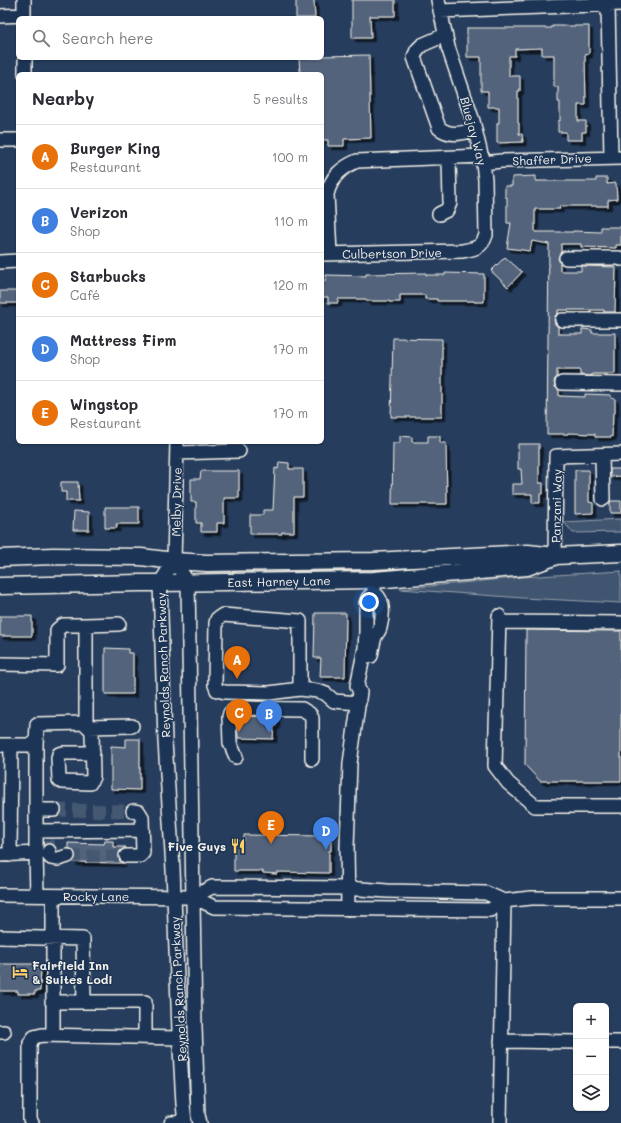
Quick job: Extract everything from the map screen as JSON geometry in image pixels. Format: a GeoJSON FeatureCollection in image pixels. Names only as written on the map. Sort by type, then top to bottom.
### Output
{"type":"FeatureCollection","features":[{"type":"Feature","properties":{"kind":"main road","name":"East Harney Lane"},"geometry":{"type":"LineString","coordinates":[[0,558],[53,556],[133,557],[208,563],[373,561],[528,553],[555,556],[621,553]]}},
{"type":"Feature","properties":{"kind":"main road","name":"East Harney Lane"},"geometry":{"type":"LineString","coordinates":[[0,586],[188,582],[374,586],[527,567],[555,556]]}},
{"type":"Feature","properties":{"kind":"street"},"geometry":{"type":"LineString","coordinates":[[0,16],[24,16],[24,0]]}},
{"type":"Feature","properties":{"kind":"street"},"geometry":{"type":"LineString","coordinates":[[439,5],[614,4],[616,158]]}},
{"type":"Feature","properties":{"kind":"street","name":"Bluejay Way"},"geometry":{"type":"LineString","coordinates":[[439,5],[448,48],[475,130],[485,180],[485,239],[481,245],[476,248],[462,251]]}},
{"type":"Feature","properties":{"kind":"street"},"geometry":{"type":"LineString","coordinates":[[445,35],[422,46],[417,50],[414,57],[439,128],[445,133],[464,133],[475,130]]}},
{"type":"Feature","properties":{"kind":"street"},"geometry":{"type":"LineString","coordinates":[[25,60],[25,72]]}},
{"type":"Feature","properties":{"kind":"street"},"geometry":{"type":"LineString","coordinates":[[0,140],[16,140]]}},
{"type":"Feature","properties":{"kind":"street"},"geometry":{"type":"LineString","coordinates":[[439,214],[447,210],[450,203],[449,158]]}},
{"type":"Feature","properties":{"kind":"street","name":"Shaffer Drive"},"geometry":{"type":"LineString","coordinates":[[326,254],[327,194],[330,185],[336,175],[348,165],[357,161],[449,158],[501,161],[616,158]]}},
{"type":"Feature","properties":{"kind":"street","name":"Culbertson Drive"},"geometry":{"type":"LineString","coordinates":[[326,254],[462,251]]}},
{"type":"Feature","properties":{"kind":"street"},"geometry":{"type":"LineString","coordinates":[[566,258],[621,258]]}},
{"type":"Feature","properties":{"kind":"street"},"geometry":{"type":"LineString","coordinates":[[0,262],[16,261]]}},
{"type":"Feature","properties":{"kind":"street"},"geometry":{"type":"LineString","coordinates":[[562,320],[621,320]]}},
{"type":"Feature","properties":{"kind":"street"},"geometry":{"type":"LineString","coordinates":[[562,383],[621,384]]}},
{"type":"Feature","properties":{"kind":"street"},"geometry":{"type":"LineString","coordinates":[[177,448],[239,452]]}},
{"type":"Feature","properties":{"kind":"street","name":"Melby Drive"},"geometry":{"type":"LineString","coordinates":[[174,561],[177,448]]}},
{"type":"Feature","properties":{"kind":"street"},"geometry":{"type":"LineString","coordinates":[[603,500],[602,455],[621,454]]}},
{"type":"Feature","properties":{"kind":"street","name":"Panzani Way"},"geometry":{"type":"LineString","coordinates":[[555,556],[556,456],[602,455]]}},
{"type":"Feature","properties":{"kind":"street"},"geometry":{"type":"LineString","coordinates":[[174,561],[188,582]]}},
{"type":"Feature","properties":{"kind":"street","name":"Reynolds Ranch Parkway"},"geometry":{"type":"LineString","coordinates":[[174,561],[160,583],[165,741],[173,869],[185,1123]]}},
{"type":"Feature","properties":{"kind":"street","name":"Reynolds Ranch Parkway"},"geometry":{"type":"LineString","coordinates":[[188,582],[195,1034],[198,1115],[200,1123]]}},
{"type":"Feature","properties":{"kind":"street"},"geometry":{"type":"LineString","coordinates":[[348,909],[350,763],[359,698],[357,686],[366,632],[366,603],[374,586]]}},
{"type":"Feature","properties":{"kind":"street"},"geometry":{"type":"LineString","coordinates":[[300,689],[300,621],[223,615],[217,619],[214,685],[217,690],[226,692],[269,693],[300,689],[318,691],[326,694],[334,701],[359,698]]}},
{"type":"Feature","properties":{"kind":"street"},"geometry":{"type":"LineString","coordinates":[[621,623],[499,619],[495,766],[508,783],[535,806],[621,806]]}},
{"type":"Feature","properties":{"kind":"street"},"geometry":{"type":"LineString","coordinates":[[0,664],[57,665],[57,630],[63,625],[119,624]]}},
{"type":"Feature","properties":{"kind":"street"},"geometry":{"type":"LineString","coordinates":[[86,625],[87,725],[92,732],[93,753]]}},
{"type":"Feature","properties":{"kind":"street"},"geometry":{"type":"LineString","coordinates":[[236,758],[230,743],[229,717],[230,713],[237,708],[302,709],[310,714],[312,718],[312,759]]}},
{"type":"Feature","properties":{"kind":"street"},"geometry":{"type":"LineString","coordinates":[[68,856],[58,859],[49,856],[36,810],[36,724],[132,726]]}},
{"type":"Feature","properties":{"kind":"street"},"geometry":{"type":"LineString","coordinates":[[36,745],[6,745],[5,855],[44,841],[142,830]]}},
{"type":"Feature","properties":{"kind":"street"},"geometry":{"type":"LineString","coordinates":[[36,810],[54,810]]}},
{"type":"Feature","properties":{"kind":"street"},"geometry":{"type":"LineString","coordinates":[[126,856],[140,856],[143,853],[142,816],[139,812],[133,811]]}},
{"type":"Feature","properties":{"kind":"street"},"geometry":{"type":"LineString","coordinates":[[37,895],[44,841]]}},
{"type":"Feature","properties":{"kind":"street"},"geometry":{"type":"LineString","coordinates":[[193,897],[212,887],[348,888],[387,891],[486,894],[504,901]]}},
{"type":"Feature","properties":{"kind":"street","name":"Rocky Lane"},"geometry":{"type":"LineString","coordinates":[[0,895],[193,897]]}},
{"type":"Feature","properties":{"kind":"street"},"geometry":{"type":"LineString","coordinates":[[52,1036],[53,896]]}},
{"type":"Feature","properties":{"kind":"street"},"geometry":{"type":"LineString","coordinates":[[193,897],[214,907],[490,910],[504,901],[531,898],[621,898]]}},
{"type":"Feature","properties":{"kind":"street"},"geometry":{"type":"LineString","coordinates":[[500,1123],[504,901]]}},
{"type":"Feature","properties":{"kind":"street"},"geometry":{"type":"LineString","coordinates":[[0,937],[83,939],[84,1002]]}},
{"type":"Feature","properties":{"kind":"street"},"geometry":{"type":"LineString","coordinates":[[52,1002],[144,1002],[145,1037]]}},
{"type":"Feature","properties":{"kind":"street"},"geometry":{"type":"LineString","coordinates":[[32,1123],[30,1120],[30,1042],[34,1037],[42,1035],[180,1038]]}},
{"type":"Feature","properties":{"kind":"street"},"geometry":{"type":"LineString","coordinates":[[501,1042],[573,1042]]}},
{"type":"Feature","properties":{"kind":"street"},"geometry":{"type":"LineString","coordinates":[[609,1042],[621,1042]]}},
{"type":"Feature","properties":{"kind":"street"},"geometry":{"type":"LineString","coordinates":[[171,1123],[185,1123]]}},
{"type":"Feature","properties":{"kind":"shaded area"},"geometry":{"type":"Polygon","coordinates":[[[621,519],[621,532],[573,533],[564,522],[621,519]]]}},
{"type":"Feature","properties":{"kind":"shaded area"},"geometry":{"type":"Polygon","coordinates":[[[621,571],[621,603],[523,598],[400,589],[523,577],[621,571]]]}},
{"type":"Feature","properties":{"kind":"building"},"geometry":{"type":"Polygon","coordinates":[[[296,0],[314,0],[315,16],[296,16],[296,0]]]}},
{"type":"Feature","properties":{"kind":"building"},"geometry":{"type":"Polygon","coordinates":[[[352,0],[395,0],[395,16],[370,16],[371,38],[352,38],[352,0]]]}},
{"type":"Feature","properties":{"kind":"building"},"geometry":{"type":"Polygon","coordinates":[[[552,26],[589,26],[589,54],[585,55],[586,105],[578,105],[578,121],[586,121],[586,132],[582,132],[582,140],[566,140],[566,132],[558,132],[558,121],[560,121],[560,102],[558,102],[558,87],[554,87],[554,55],[542,55],[542,48],[515,49],[515,56],[509,56],[509,76],[520,76],[520,91],[518,91],[518,123],[519,134],[522,134],[523,142],[497,143],[499,107],[488,107],[488,91],[481,91],[481,57],[467,57],[467,28],[552,28],[552,26]]]}},
{"type":"Feature","properties":{"kind":"building"},"geometry":{"type":"Polygon","coordinates":[[[369,55],[371,138],[344,139],[344,146],[328,146],[328,140],[324,140],[324,72],[300,72],[299,60],[324,60],[324,56],[369,55]]]}},
{"type":"Feature","properties":{"kind":"building"},"geometry":{"type":"Polygon","coordinates":[[[536,176],[536,181],[596,181],[596,178],[607,178],[607,184],[616,183],[617,199],[608,200],[608,206],[559,206],[560,209],[535,209],[535,232],[601,232],[601,227],[621,227],[621,245],[616,245],[616,248],[581,247],[581,244],[561,244],[561,252],[558,258],[560,263],[560,271],[581,271],[581,266],[616,267],[615,312],[604,312],[604,310],[558,310],[554,320],[558,327],[558,334],[582,334],[582,329],[592,330],[592,333],[615,333],[615,374],[592,374],[592,376],[580,375],[580,370],[557,370],[557,377],[554,382],[555,387],[559,390],[559,396],[585,397],[585,394],[611,395],[611,398],[615,399],[612,437],[595,437],[595,434],[547,434],[549,244],[532,241],[530,251],[507,248],[511,223],[507,223],[507,197],[505,197],[505,186],[512,186],[512,177],[536,176]]]}},
{"type":"Feature","properties":{"kind":"building"},"geometry":{"type":"Polygon","coordinates":[[[505,257],[522,272],[508,287],[491,271],[505,257]]]}},
{"type":"Feature","properties":{"kind":"building"},"geometry":{"type":"Polygon","coordinates":[[[366,274],[484,274],[484,302],[437,301],[437,299],[425,299],[425,295],[400,295],[400,302],[366,301],[366,299],[338,299],[338,303],[328,303],[328,297],[324,297],[324,280],[326,280],[326,275],[366,276],[366,274]]]}},
{"type":"Feature","properties":{"kind":"building"},"geometry":{"type":"Polygon","coordinates":[[[0,291],[16,291],[16,303],[0,303],[0,291]]]}},
{"type":"Feature","properties":{"kind":"building"},"geometry":{"type":"Polygon","coordinates":[[[393,338],[442,339],[442,417],[391,417],[393,338]]]}},
{"type":"Feature","properties":{"kind":"building"},"geometry":{"type":"Polygon","coordinates":[[[400,436],[412,437],[412,442],[428,442],[428,436],[440,436],[440,443],[446,443],[447,504],[392,504],[393,443],[400,443],[400,436]]]}},
{"type":"Feature","properties":{"kind":"building"},"geometry":{"type":"Polygon","coordinates":[[[518,444],[539,444],[539,483],[543,483],[543,494],[540,494],[540,503],[532,503],[532,494],[512,494],[512,484],[522,484],[521,469],[518,469],[518,444]]]}},
{"type":"Feature","properties":{"kind":"building"},"geometry":{"type":"Polygon","coordinates":[[[279,462],[289,463],[289,469],[303,469],[303,497],[294,497],[294,532],[282,532],[282,534],[250,534],[250,515],[263,515],[263,510],[273,510],[275,468],[278,469],[279,462]]]}},
{"type":"Feature","properties":{"kind":"building"},"geometry":{"type":"Polygon","coordinates":[[[610,469],[621,469],[621,476],[610,477],[610,469]]]}},
{"type":"Feature","properties":{"kind":"building"},"geometry":{"type":"Polygon","coordinates":[[[575,470],[589,470],[589,502],[593,503],[593,513],[575,514],[575,470]]]}},
{"type":"Feature","properties":{"kind":"building"},"geometry":{"type":"Polygon","coordinates":[[[201,471],[239,471],[239,498],[224,498],[224,523],[217,523],[217,532],[201,532],[201,523],[196,523],[196,502],[191,502],[191,479],[200,479],[201,471]]]}},
{"type":"Feature","properties":{"kind":"building"},"geometry":{"type":"Polygon","coordinates":[[[61,482],[78,482],[79,501],[66,501],[66,492],[61,492],[61,482]]]}},
{"type":"Feature","properties":{"kind":"building"},"geometry":{"type":"Polygon","coordinates":[[[610,501],[621,501],[621,513],[610,513],[610,501]]]}},
{"type":"Feature","properties":{"kind":"building"},"geometry":{"type":"Polygon","coordinates":[[[105,507],[139,507],[139,524],[116,524],[117,528],[105,528],[105,507]]]}},
{"type":"Feature","properties":{"kind":"building"},"geometry":{"type":"Polygon","coordinates":[[[74,511],[89,512],[89,530],[73,530],[74,511]]]}},
{"type":"Feature","properties":{"kind":"building"},"geometry":{"type":"Polygon","coordinates":[[[315,613],[346,613],[345,677],[320,677],[321,658],[314,658],[315,613]]]}},
{"type":"Feature","properties":{"kind":"building"},"geometry":{"type":"Polygon","coordinates":[[[0,616],[32,616],[32,636],[0,636],[0,616]]]}},
{"type":"Feature","properties":{"kind":"building"},"geometry":{"type":"Polygon","coordinates":[[[526,630],[621,631],[621,781],[540,781],[525,765],[526,630]]]}},
{"type":"Feature","properties":{"kind":"building"},"geometry":{"type":"Polygon","coordinates":[[[105,648],[128,649],[128,653],[133,653],[133,694],[105,694],[105,648]]]}},
{"type":"Feature","properties":{"kind":"building"},"geometry":{"type":"Polygon","coordinates":[[[240,716],[276,717],[276,726],[274,726],[273,739],[238,738],[237,718],[240,716]]]}},
{"type":"Feature","properties":{"kind":"building"},"geometry":{"type":"Polygon","coordinates":[[[126,739],[140,739],[140,790],[111,789],[111,746],[126,747],[126,739]]]}},
{"type":"Feature","properties":{"kind":"building"},"geometry":{"type":"Polygon","coordinates":[[[244,835],[324,836],[324,839],[331,840],[331,851],[329,851],[329,873],[277,872],[277,874],[263,873],[263,871],[234,871],[234,841],[244,841],[244,835]]]}},
{"type":"Feature","properties":{"kind":"building"},"geometry":{"type":"Polygon","coordinates":[[[105,841],[113,841],[113,847],[126,847],[119,852],[118,856],[119,860],[123,863],[73,862],[76,858],[76,854],[73,850],[68,848],[68,843],[104,844],[105,841]]]}},
{"type":"Feature","properties":{"kind":"building","name":"Fairfield Inn & Suites Lodi"},"geometry":{"type":"Polygon","coordinates":[[[0,964],[37,964],[37,966],[41,966],[40,991],[35,991],[35,994],[18,994],[18,991],[0,991],[0,964]]]}},
{"type":"Feature","properties":{"kind":"tunnel"},"geometry":{"type":"LineString","coordinates":[[54,810],[133,811]]}},
{"type":"Feature","properties":{"kind":"tunnel"},"geometry":{"type":"LineString","coordinates":[[48,840],[49,851]]}},
{"type":"Feature","properties":{"kind":"tunnel"},"geometry":{"type":"LineString","coordinates":[[68,856],[126,856]]}},
{"type":"Feature","properties":{"kind":"place","name":"Burger King"},"geometry":{"type":"Point","coordinates":[237,679]}},
{"type":"Feature","properties":{"kind":"place","name":"Starbucks"},"geometry":{"type":"Point","coordinates":[239,732]}},
{"type":"Feature","properties":{"kind":"place","name":"Verizon"},"geometry":{"type":"Point","coordinates":[269,733]}},
{"type":"Feature","properties":{"kind":"place","name":"Wingstop"},"geometry":{"type":"Point","coordinates":[271,844]}},
{"type":"Feature","properties":{"kind":"place","name":"Five Guys"},"geometry":{"type":"Point","coordinates":[238,846]}},
{"type":"Feature","properties":{"kind":"place","name":"Mattress Firm"},"geometry":{"type":"Point","coordinates":[326,850]}},
{"type":"Feature","properties":{"kind":"place","name":"Fairfield Inn & Suites Lodi"},"geometry":{"type":"Point","coordinates":[20,972]}}]}
